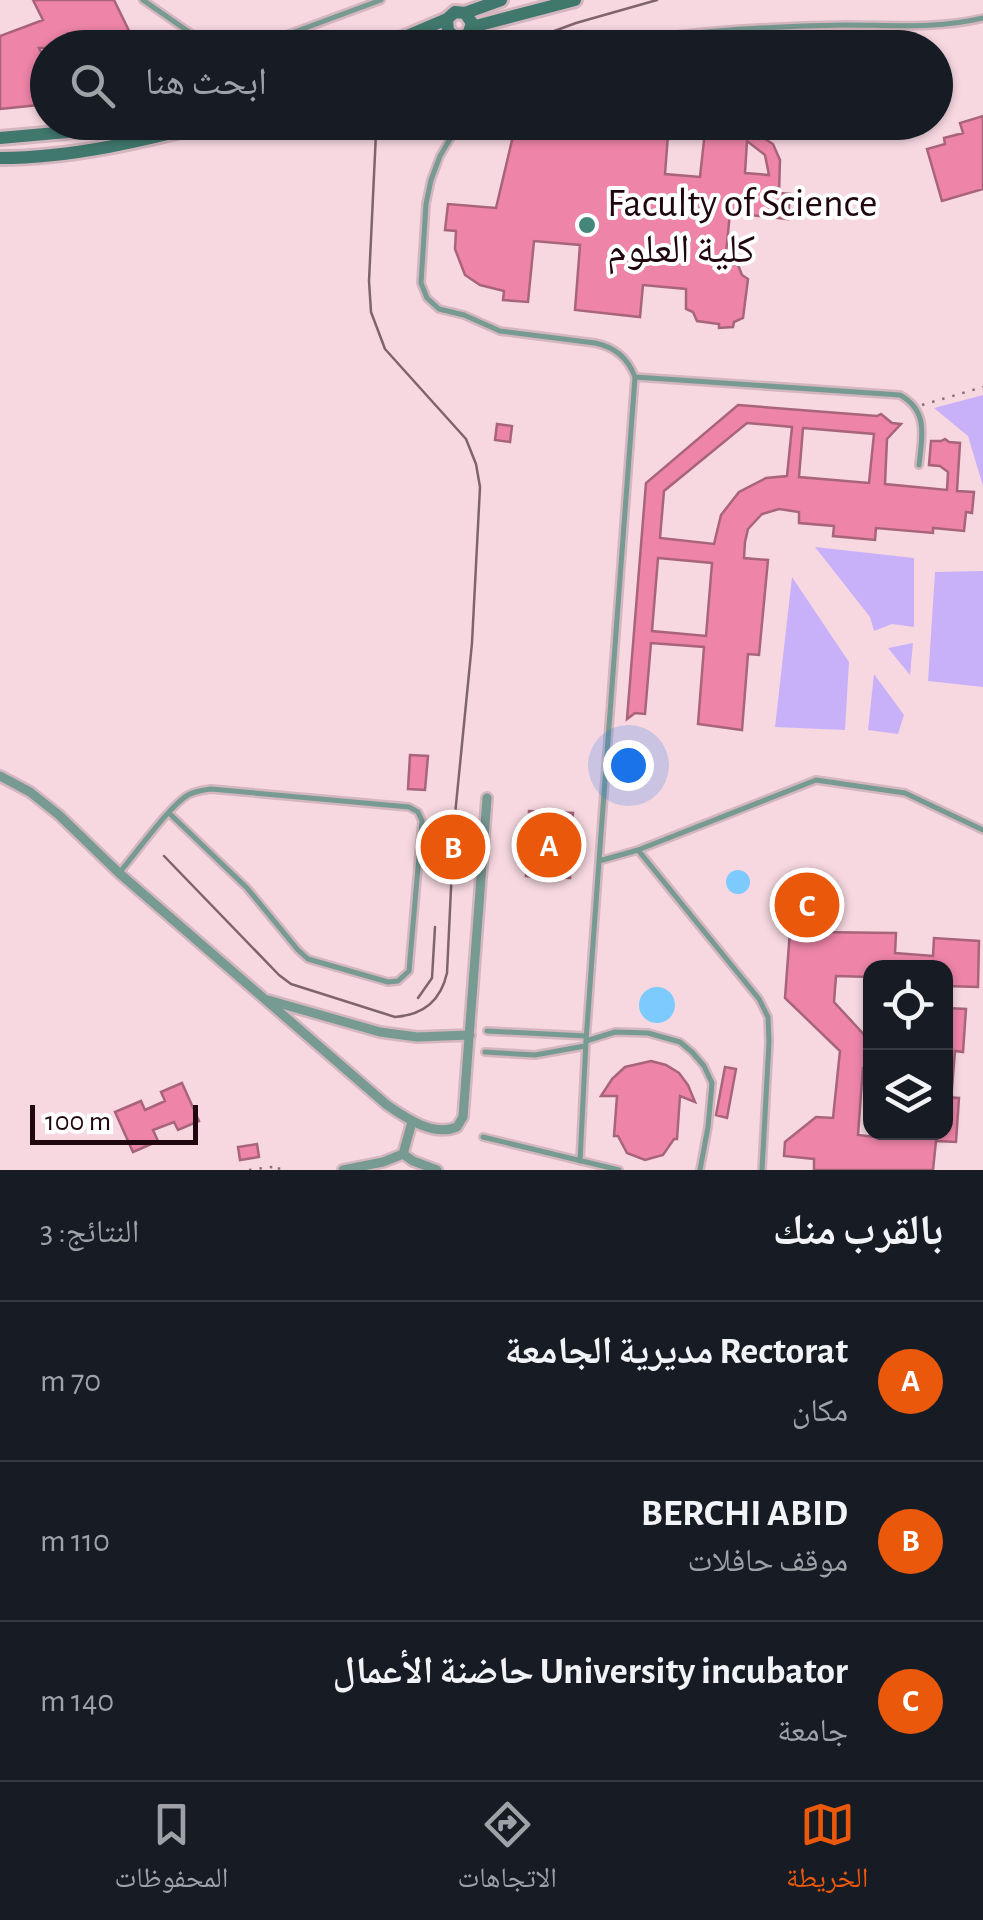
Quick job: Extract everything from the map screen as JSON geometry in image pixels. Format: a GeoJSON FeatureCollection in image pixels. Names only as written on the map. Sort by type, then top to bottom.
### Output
{"type":"FeatureCollection","features":[{"type":"Feature","properties":{"kind":"main road"},"geometry":{"type":"LineString","coordinates":[[422,30],[455,12],[465,13],[501,0]]}},
{"type":"Feature","properties":{"kind":"main road"},"geometry":{"type":"LineString","coordinates":[[469,30],[575,0]]}},
{"type":"Feature","properties":{"kind":"main road"},"geometry":{"type":"LineString","coordinates":[[465,13],[471,18],[472,27]]}},
{"type":"Feature","properties":{"kind":"main road"},"geometry":{"type":"LineString","coordinates":[[448,19],[448,30]]}},
{"type":"Feature","properties":{"kind":"main road"},"geometry":{"type":"LineString","coordinates":[[0,138],[30,135]]}},
{"type":"Feature","properties":{"kind":"main road"},"geometry":{"type":"LineString","coordinates":[[0,158],[38,157],[144,140]]}},
{"type":"Feature","properties":{"kind":"street"},"geometry":{"type":"LineString","coordinates":[[0,776],[59,814],[119,873],[387,1105],[412,1122],[444,1131],[461,1123],[487,798]]}},
{"type":"Feature","properties":{"kind":"street"},"geometry":{"type":"LineString","coordinates":[[261,997],[380,1032],[417,1036],[470,1034]]}},
{"type":"Feature","properties":{"kind":"street"},"geometry":{"type":"LineString","coordinates":[[403,1154],[412,1122]]}},
{"type":"Feature","properties":{"kind":"street"},"geometry":{"type":"LineString","coordinates":[[343,1170],[403,1154]]}},
{"type":"Feature","properties":{"kind":"street"},"geometry":{"type":"LineString","coordinates":[[403,1154],[436,1170]]}},
{"type":"Feature","properties":{"kind":"lane"},"geometry":{"type":"LineString","coordinates":[[143,0],[186,30]]}},
{"type":"Feature","properties":{"kind":"lane"},"geometry":{"type":"LineString","coordinates":[[301,30],[381,0]]}},
{"type":"Feature","properties":{"kind":"lane"},"geometry":{"type":"LineString","coordinates":[[719,30],[933,25],[983,18]]}},
{"type":"Feature","properties":{"kind":"lane"},"geometry":{"type":"LineString","coordinates":[[449,140],[440,156],[426,204],[421,283],[427,298],[440,308],[500,331],[610,348],[623,357],[634,377],[585,1041],[580,1161]]}},
{"type":"Feature","properties":{"kind":"lane"},"geometry":{"type":"LineString","coordinates":[[634,377],[900,395],[916,407],[922,422],[919,465]]}},
{"type":"Feature","properties":{"kind":"lane"},"geometry":{"type":"LineString","coordinates":[[600,861],[638,850],[816,780],[905,793],[983,830]]}},
{"type":"Feature","properties":{"kind":"lane"},"geometry":{"type":"LineString","coordinates":[[119,873],[169,813],[186,796],[198,791],[414,809],[422,821],[409,971],[398,981],[388,982],[308,958],[246,888],[169,813]]}},
{"type":"Feature","properties":{"kind":"lane"},"geometry":{"type":"LineString","coordinates":[[638,850],[758,999],[768,1017],[762,1170]]}},
{"type":"Feature","properties":{"kind":"lane"},"geometry":{"type":"LineString","coordinates":[[487,1032],[585,1041]]}},
{"type":"Feature","properties":{"kind":"lane"},"geometry":{"type":"LineString","coordinates":[[484,1052],[535,1055],[616,1032],[648,1033],[680,1042],[704,1066],[712,1083],[700,1170]]}},
{"type":"Feature","properties":{"kind":"lane"},"geometry":{"type":"LineString","coordinates":[[484,1137],[619,1170]]}},
{"type":"Feature","properties":{"kind":"path"},"geometry":{"type":"LineString","coordinates":[[916,407],[983,387]]}},
{"type":"Feature","properties":{"kind":"path"},"geometry":{"type":"LineString","coordinates":[[249,1170],[279,1168]]}},
{"type":"Feature","properties":{"kind":"shaded area"},"geometry":{"type":"Polygon","coordinates":[[[983,395],[983,486],[968,436],[934,408],[983,395]]]}},
{"type":"Feature","properties":{"kind":"shaded area"},"geometry":{"type":"Polygon","coordinates":[[[815,547],[914,558],[914,627],[892,624],[874,631],[870,617],[815,547]]]}},
{"type":"Feature","properties":{"kind":"shaded area"},"geometry":{"type":"Polygon","coordinates":[[[983,571],[983,687],[928,681],[935,572],[983,571]]]}},
{"type":"Feature","properties":{"kind":"shaded area"},"geometry":{"type":"Polygon","coordinates":[[[792,577],[849,662],[845,730],[775,727],[792,577]]]}},
{"type":"Feature","properties":{"kind":"shaded area"},"geometry":{"type":"Polygon","coordinates":[[[913,643],[910,675],[888,648],[913,643]]]}},
{"type":"Feature","properties":{"kind":"shaded area"},"geometry":{"type":"Polygon","coordinates":[[[874,674],[904,715],[898,734],[868,730],[874,674]]]}},
{"type":"Feature","properties":{"kind":"water"},"geometry":{"type":"Polygon","coordinates":[[[738,870],[750,882],[738,894],[726,882],[738,870]]]}},
{"type":"Feature","properties":{"kind":"water"},"geometry":{"type":"Polygon","coordinates":[[[657,987],[670,992],[675,1005],[670,1018],[657,1023],[644,1018],[639,1005],[644,992],[657,987]]]}},
{"type":"Feature","properties":{"kind":"building"},"geometry":{"type":"Polygon","coordinates":[[[33,0],[114,0],[129,30],[30,30],[30,106],[0,109],[0,36],[43,20],[33,0]]]}},
{"type":"Feature","properties":{"kind":"building"},"geometry":{"type":"Polygon","coordinates":[[[983,116],[983,189],[942,201],[927,149],[963,133],[960,123],[983,116]]]}},
{"type":"Feature","properties":{"kind":"building","name":"Faculty of Science كلية العلوم"},"geometry":{"type":"Polygon","coordinates":[[[512,140],[668,140],[665,174],[700,177],[704,140],[767,140],[773,144],[780,160],[779,193],[790,194],[788,219],[730,213],[725,263],[738,265],[748,279],[743,318],[734,322],[733,327],[719,328],[719,324],[697,321],[693,312],[686,309],[686,289],[643,285],[640,317],[575,310],[580,245],[534,241],[528,302],[503,300],[504,291],[480,285],[465,275],[455,249],[456,231],[445,230],[448,204],[496,208],[512,140]],[[747,141],[745,173],[769,175],[765,155],[747,141]]]}},
{"type":"Feature","properties":{"kind":"building"},"geometry":{"type":"Polygon","coordinates":[[[738,405],[881,414],[892,423],[901,424],[887,439],[885,484],[947,490],[948,472],[929,465],[931,441],[960,443],[957,491],[974,492],[972,513],[966,512],[964,531],[933,528],[933,533],[876,528],[875,540],[833,536],[834,526],[799,523],[799,512],[779,509],[762,514],[748,529],[745,542],[744,558],[768,560],[759,655],[748,654],[742,730],[698,724],[704,647],[651,643],[645,714],[635,713],[627,719],[646,483],[738,405]],[[747,423],[664,491],[660,538],[714,544],[721,515],[739,492],[766,478],[787,476],[792,427],[747,423]],[[803,428],[799,477],[869,483],[874,434],[803,428]],[[658,558],[652,631],[706,636],[712,563],[658,558]]]}},
{"type":"Feature","properties":{"kind":"building"},"geometry":{"type":"Polygon","coordinates":[[[497,424],[512,426],[510,442],[495,440],[497,424]]]}},
{"type":"Feature","properties":{"kind":"building"},"geometry":{"type":"Polygon","coordinates":[[[410,755],[428,756],[425,790],[408,789],[410,755]]]}},
{"type":"Feature","properties":{"kind":"building"},"geometry":{"type":"Polygon","coordinates":[[[529,811],[573,813],[570,878],[526,876],[529,811]]]}},
{"type":"Feature","properties":{"kind":"building"},"geometry":{"type":"Polygon","coordinates":[[[793,890],[835,893],[834,913],[815,912],[814,932],[896,933],[895,953],[933,956],[934,938],[979,941],[978,987],[953,986],[953,960],[863,960],[863,977],[836,976],[834,1002],[863,1034],[858,1135],[863,1136],[863,1140],[953,1140],[953,1098],[959,1098],[956,1142],[936,1141],[933,1170],[814,1170],[814,1159],[784,1156],[785,1142],[816,1117],[833,1118],[840,1051],[785,998],[793,890]]]}},
{"type":"Feature","properties":{"kind":"building"},"geometry":{"type":"Polygon","coordinates":[[[953,1008],[966,1009],[963,1052],[955,1051],[953,1076],[953,1008]]]}},
{"type":"Feature","properties":{"kind":"building"},"geometry":{"type":"Polygon","coordinates":[[[651,1061],[679,1073],[695,1102],[680,1096],[677,1139],[663,1155],[645,1160],[627,1153],[618,1136],[614,1136],[617,1096],[601,1096],[625,1067],[651,1061]]]}},
{"type":"Feature","properties":{"kind":"building"},"geometry":{"type":"Polygon","coordinates":[[[725,1067],[736,1069],[727,1118],[716,1115],[725,1067]]]}},
{"type":"Feature","properties":{"kind":"building"},"geometry":{"type":"Polygon","coordinates":[[[182,1083],[199,1121],[178,1130],[174,1122],[153,1130],[158,1141],[133,1152],[115,1112],[141,1101],[145,1110],[165,1101],[161,1092],[182,1083]]]}},
{"type":"Feature","properties":{"kind":"building"},"geometry":{"type":"Polygon","coordinates":[[[257,1144],[259,1157],[240,1160],[238,1147],[257,1144]]]}},
{"type":"Feature","properties":{"kind":"tram line"},"geometry":{"type":"LineString","coordinates":[[557,30],[657,0]]}},
{"type":"Feature","properties":{"kind":"tram line"},"geometry":{"type":"LineString","coordinates":[[164,856],[291,984],[395,1017],[422,1009],[440,991],[447,973],[454,825],[472,643],[480,487],[466,439],[385,349],[371,312],[376,140]]}},
{"type":"Feature","properties":{"kind":"tram line"},"geometry":{"type":"LineString","coordinates":[[418,998],[432,978],[435,927]]}},
{"type":"Feature","properties":{"kind":"place","name":"Faculty of Science كلية العلوم"},"geometry":{"type":"Point","coordinates":[587,225]}},
{"type":"Feature","properties":{"kind":"place","name":"Rectorat مديرية الجامعة"},"geometry":{"type":"Point","coordinates":[549,845]}},
{"type":"Feature","properties":{"kind":"place","name":"BERCHI ABID"},"geometry":{"type":"Point","coordinates":[453,847]}},
{"type":"Feature","properties":{"kind":"place","name":"University incubator حاضنة الأعمال"},"geometry":{"type":"Point","coordinates":[807,905]}}]}
